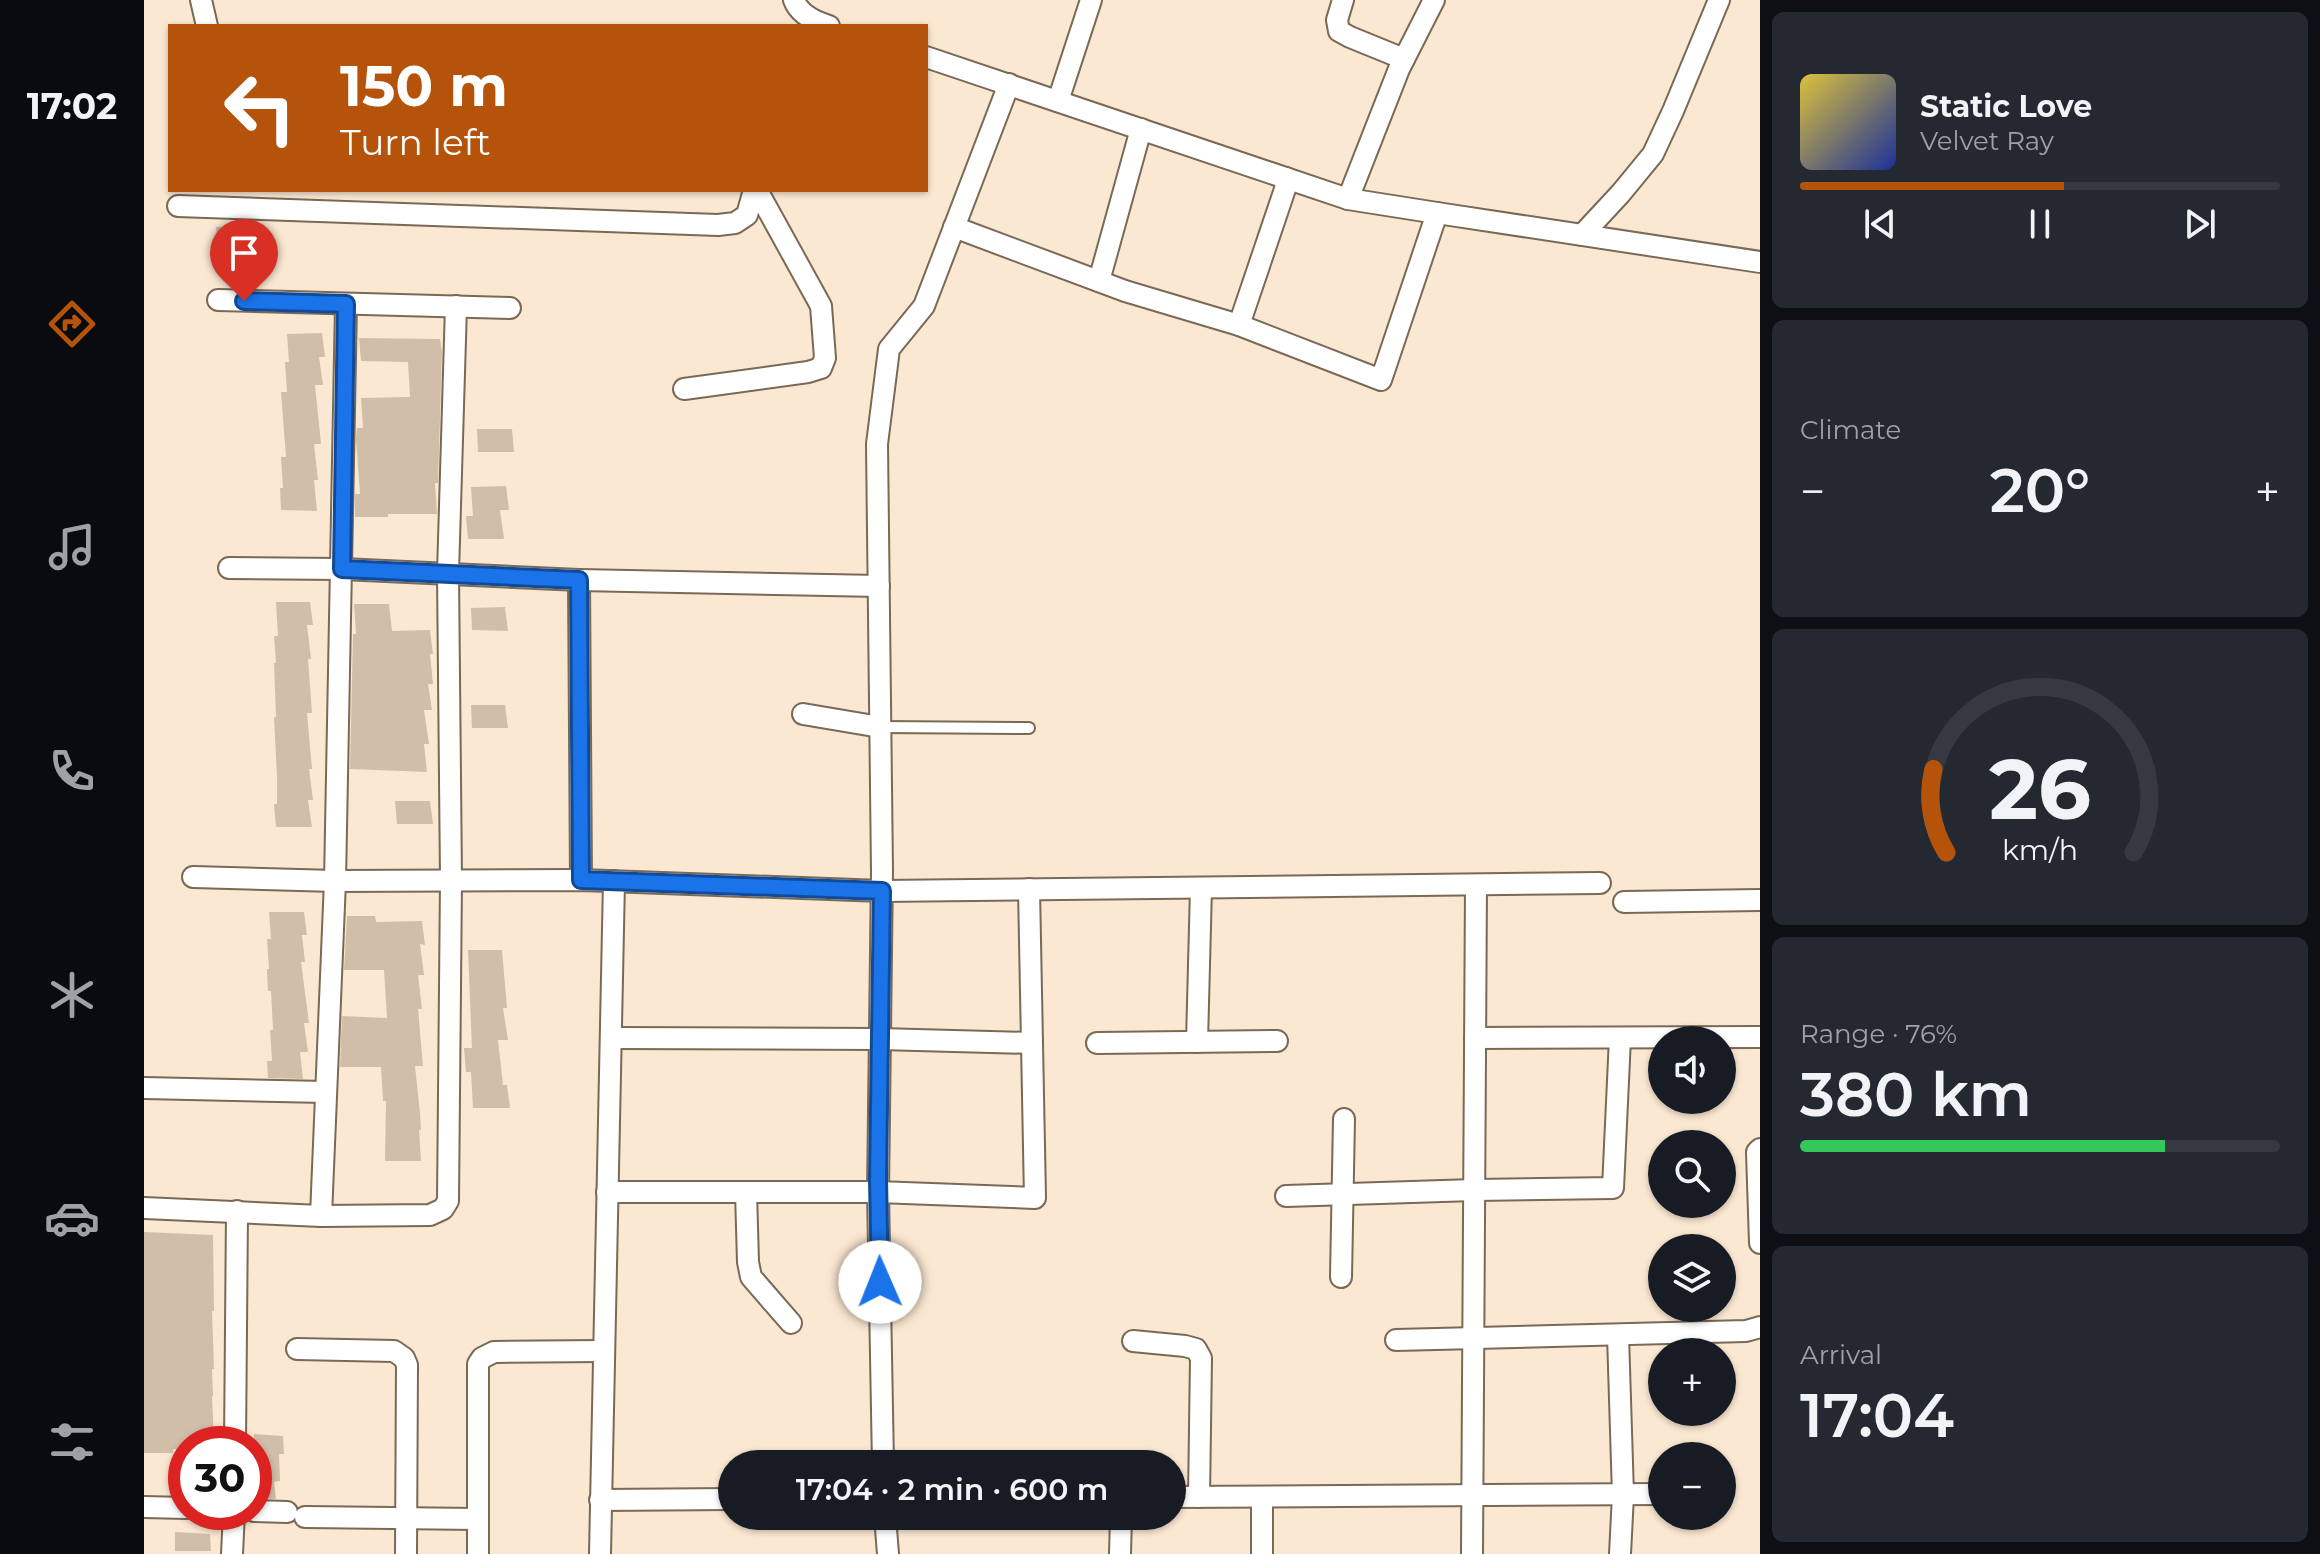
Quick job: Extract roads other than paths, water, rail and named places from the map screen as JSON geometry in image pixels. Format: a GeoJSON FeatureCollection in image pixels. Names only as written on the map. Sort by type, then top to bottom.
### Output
{"type":"FeatureCollection","features":[{"type":"Feature","properties":{"kind":"street"},"geometry":{"type":"LineString","coordinates":[[201,0],[207,24]]}},
{"type":"Feature","properties":{"kind":"street"},"geometry":{"type":"LineString","coordinates":[[792,24],[794,0]]}},
{"type":"Feature","properties":{"kind":"street"},"geometry":{"type":"LineString","coordinates":[[794,0],[796,6],[822,24]]}},
{"type":"Feature","properties":{"kind":"street"},"geometry":{"type":"LineString","coordinates":[[1058,101],[1091,0]]}},
{"type":"Feature","properties":{"kind":"street"},"geometry":{"type":"LineString","coordinates":[[1343,0],[1337,20],[1339,31],[1404,59]]}},
{"type":"Feature","properties":{"kind":"street"},"geometry":{"type":"LineString","coordinates":[[1348,199],[1404,59],[1434,0]]}},
{"type":"Feature","properties":{"kind":"street"},"geometry":{"type":"LineString","coordinates":[[1582,235],[1653,154],[1719,0]]}},
{"type":"Feature","properties":{"kind":"street"},"geometry":{"type":"LineString","coordinates":[[928,58],[1348,199],[1760,262]]}},
{"type":"Feature","properties":{"kind":"street"},"geometry":{"type":"LineString","coordinates":[[883,1450],[878,1192],[882,891],[877,444],[889,349],[924,306],[1009,84]]}},
{"type":"Feature","properties":{"kind":"street"},"geometry":{"type":"LineString","coordinates":[[1099,281],[1141,129]]}},
{"type":"Feature","properties":{"kind":"street"},"geometry":{"type":"LineString","coordinates":[[1239,325],[1286,178]]}},
{"type":"Feature","properties":{"kind":"street"},"geometry":{"type":"LineString","coordinates":[[178,206],[718,225],[735,223],[747,215],[755,192]]}},
{"type":"Feature","properties":{"kind":"street"},"geometry":{"type":"LineString","coordinates":[[684,389],[808,372],[821,368],[825,358],[821,306],[757,192]]}},
{"type":"Feature","properties":{"kind":"street"},"geometry":{"type":"LineString","coordinates":[[954,227],[1099,281],[1239,325],[1381,380],[1437,213]]}},
{"type":"Feature","properties":{"kind":"street"},"geometry":{"type":"LineString","coordinates":[[218,300],[510,308]]}},
{"type":"Feature","properties":{"kind":"street"},"geometry":{"type":"LineString","coordinates":[[321,1216],[335,881],[346,304]]}},
{"type":"Feature","properties":{"kind":"street"},"geometry":{"type":"LineString","coordinates":[[144,1208],[321,1216],[430,1215],[443,1209],[448,1201],[451,880],[448,573],[456,306]]}},
{"type":"Feature","properties":{"kind":"street"},"geometry":{"type":"LineString","coordinates":[[229,568],[879,586]]}},
{"type":"Feature","properties":{"kind":"street"},"geometry":{"type":"LineString","coordinates":[[579,580],[581,880]]}},
{"type":"Feature","properties":{"kind":"street"},"geometry":{"type":"LineString","coordinates":[[803,714],[880,727]]}},
{"type":"Feature","properties":{"kind":"street"},"geometry":{"type":"LineString","coordinates":[[193,877],[335,881],[581,880],[882,891],[1600,883]]}},
{"type":"Feature","properties":{"kind":"street"},"geometry":{"type":"LineString","coordinates":[[600,1554],[614,881]]}},
{"type":"Feature","properties":{"kind":"street"},"geometry":{"type":"LineString","coordinates":[[1472,1554],[1476,885]]}},
{"type":"Feature","properties":{"kind":"street"},"geometry":{"type":"LineString","coordinates":[[1197,1042],[1201,888]]}},
{"type":"Feature","properties":{"kind":"street"},"geometry":{"type":"LineString","coordinates":[[607,1192],[878,1192],[1035,1198],[1029,889]]}},
{"type":"Feature","properties":{"kind":"street"},"geometry":{"type":"LineString","coordinates":[[1624,902],[1760,900]]}},
{"type":"Feature","properties":{"kind":"street"},"geometry":{"type":"LineString","coordinates":[[1475,1038],[1760,1037]]}},
{"type":"Feature","properties":{"kind":"street"},"geometry":{"type":"LineString","coordinates":[[611,1038],[1032,1043]]}},
{"type":"Feature","properties":{"kind":"street"},"geometry":{"type":"LineString","coordinates":[[1286,1196],[1613,1188],[1620,1038]]}},
{"type":"Feature","properties":{"kind":"street"},"geometry":{"type":"LineString","coordinates":[[1097,1043],[1277,1041]]}},
{"type":"Feature","properties":{"kind":"street"},"geometry":{"type":"LineString","coordinates":[[144,1088],[325,1092]]}},
{"type":"Feature","properties":{"kind":"street"},"geometry":{"type":"LineString","coordinates":[[1341,1277],[1344,1119]]}},
{"type":"Feature","properties":{"kind":"street"},"geometry":{"type":"LineString","coordinates":[[1760,1149],[1757,1152],[1760,1243]]}},
{"type":"Feature","properties":{"kind":"street"},"geometry":{"type":"LineString","coordinates":[[746,1192],[751,1277],[791,1323]]}},
{"type":"Feature","properties":{"kind":"street"},"geometry":{"type":"LineString","coordinates":[[235,1426],[237,1211]]}},
{"type":"Feature","properties":{"kind":"street"},"geometry":{"type":"LineString","coordinates":[[1396,1340],[1746,1331],[1760,1327]]}},
{"type":"Feature","properties":{"kind":"street"},"geometry":{"type":"LineString","coordinates":[[1618,1335],[1623,1495],[1620,1554]]}},
{"type":"Feature","properties":{"kind":"street"},"geometry":{"type":"LineString","coordinates":[[1133,1341],[1185,1346],[1196,1349],[1201,1358],[1199,1497]]}},
{"type":"Feature","properties":{"kind":"street"},"geometry":{"type":"LineString","coordinates":[[297,1349],[394,1351],[404,1358],[407,1365],[406,1554]]}},
{"type":"Feature","properties":{"kind":"street"},"geometry":{"type":"LineString","coordinates":[[478,1554],[477,1369],[482,1358],[494,1352],[603,1351]]}},
{"type":"Feature","properties":{"kind":"street"},"geometry":{"type":"LineString","coordinates":[[1186,1497],[1648,1494]]}},
{"type":"Feature","properties":{"kind":"street"},"geometry":{"type":"LineString","coordinates":[[1262,1497],[1262,1554]]}},
{"type":"Feature","properties":{"kind":"street"},"geometry":{"type":"LineString","coordinates":[[600,1500],[718,1499]]}},
{"type":"Feature","properties":{"kind":"street"},"geometry":{"type":"LineString","coordinates":[[144,1507],[168,1508]]}},
{"type":"Feature","properties":{"kind":"street"},"geometry":{"type":"LineString","coordinates":[[272,1513],[478,1519]]}},
{"type":"Feature","properties":{"kind":"street"},"geometry":{"type":"LineString","coordinates":[[232,1554],[233,1530]]}},
{"type":"Feature","properties":{"kind":"street"},"geometry":{"type":"LineString","coordinates":[[886,1530],[888,1554]]}},
{"type":"Feature","properties":{"kind":"street"},"geometry":{"type":"LineString","coordinates":[[1120,1554],[1121,1530]]}},
{"type":"Feature","properties":{"kind":"lane"},"geometry":{"type":"LineString","coordinates":[[880,727],[1029,728]]}}]}
